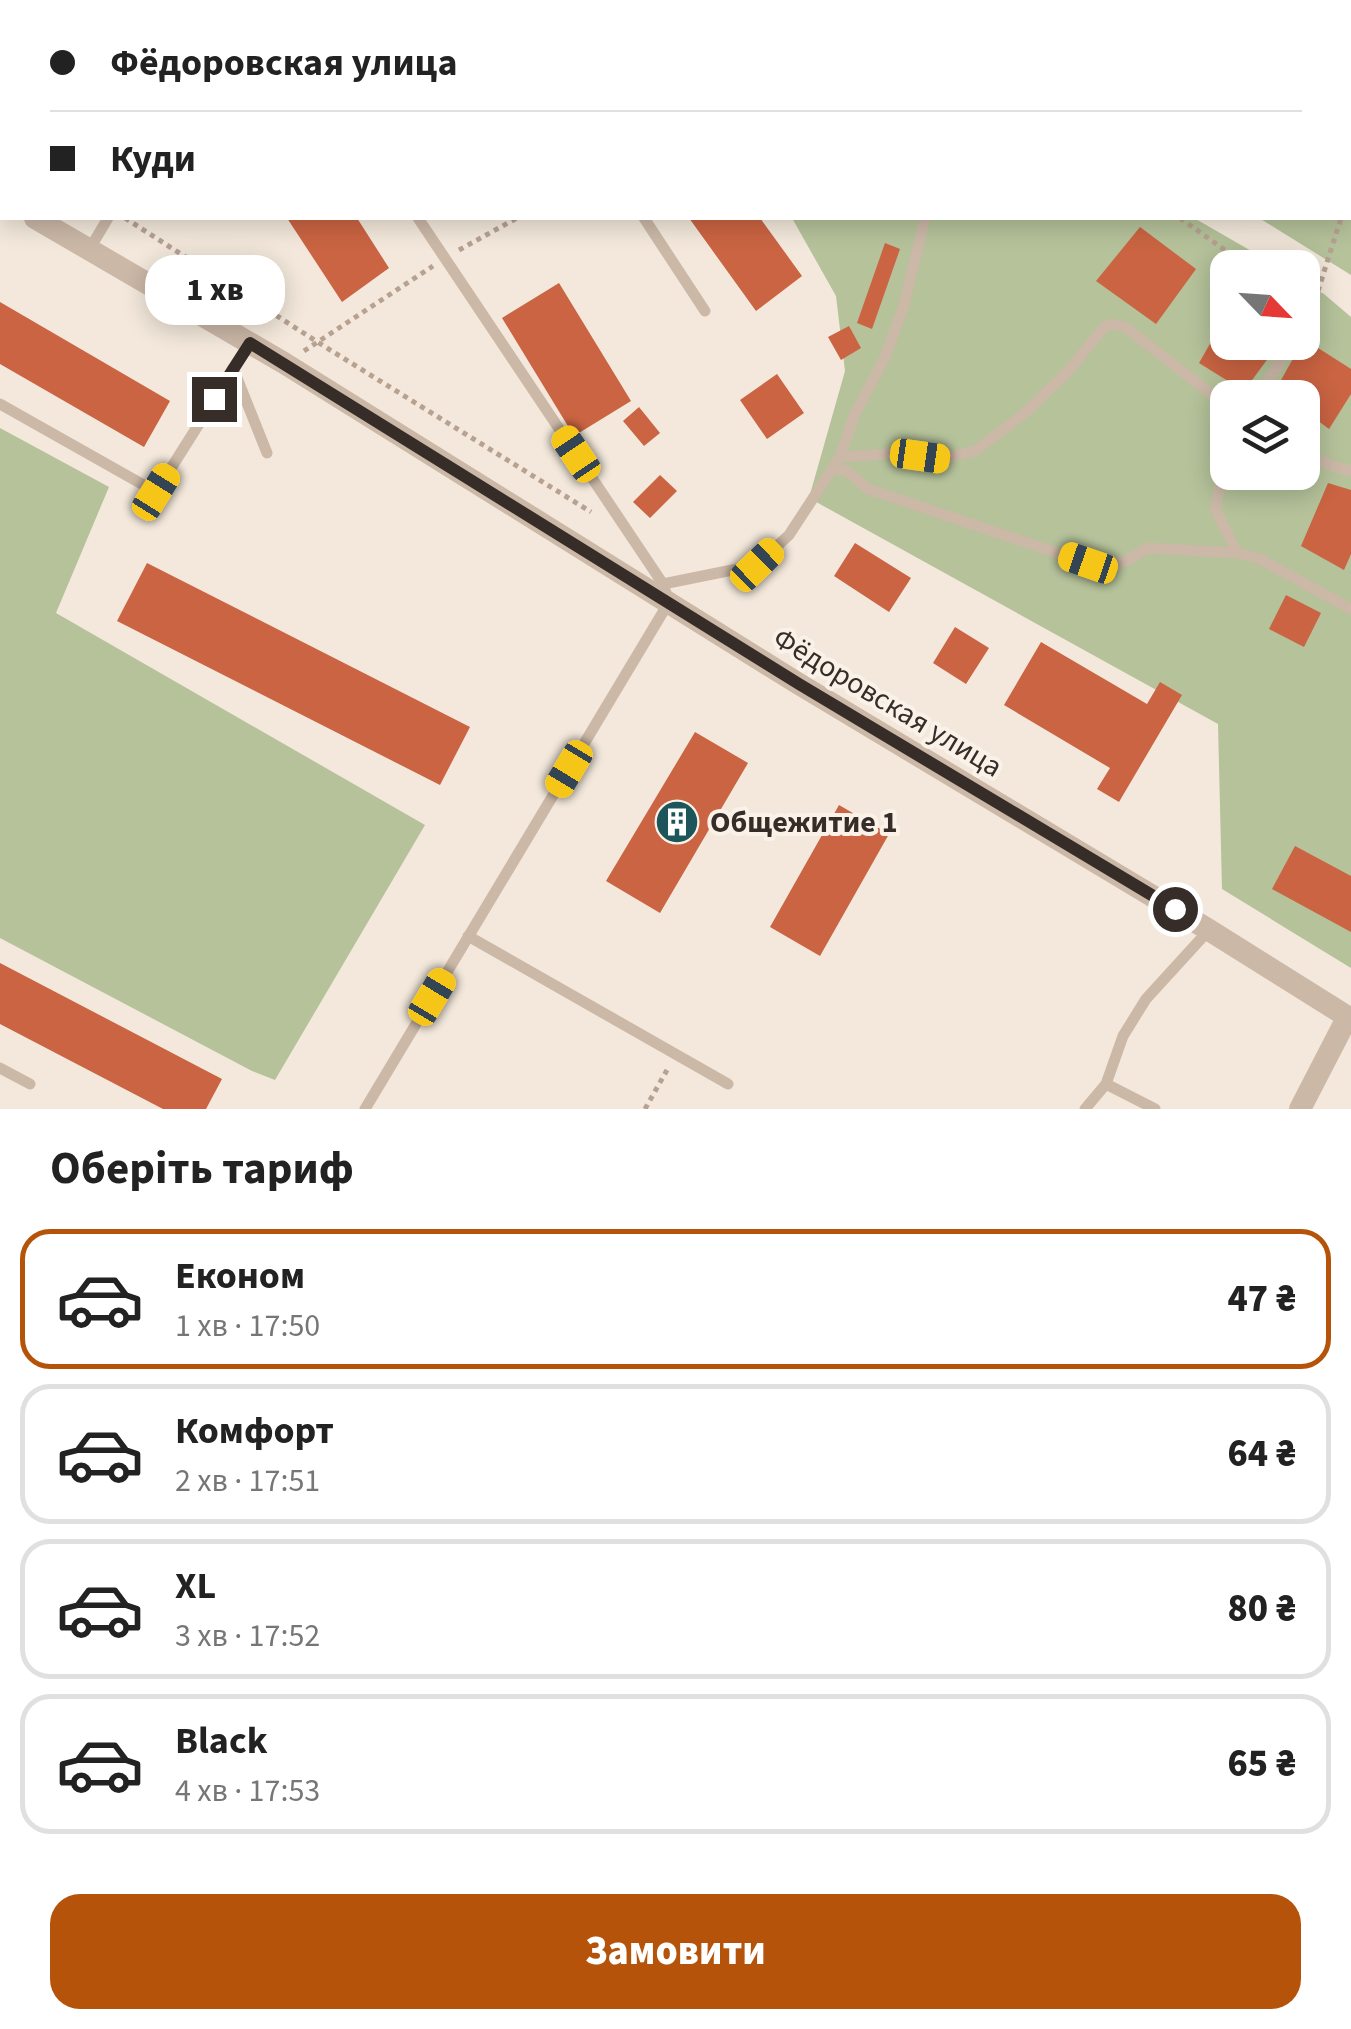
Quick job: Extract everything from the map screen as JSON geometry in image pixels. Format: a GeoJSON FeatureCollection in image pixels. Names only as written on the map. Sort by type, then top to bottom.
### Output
{"type":"FeatureCollection","features":[{"type":"Feature","properties":{"kind":"street","name":"Фёдоровская улица"},"geometry":{"type":"LineString","coordinates":[[38,220],[666,593],[799,684],[1209,930],[1349,1019]]}},
{"type":"Feature","properties":{"kind":"street"},"geometry":{"type":"LineString","coordinates":[[1300,1109],[1349,1019]]}},
{"type":"Feature","properties":{"kind":"lane"},"geometry":{"type":"LineString","coordinates":[[88,250],[107,220]]}},
{"type":"Feature","properties":{"kind":"lane"},"geometry":{"type":"LineString","coordinates":[[419,220],[666,593]]}},
{"type":"Feature","properties":{"kind":"lane"},"geometry":{"type":"LineString","coordinates":[[645,220],[705,311]]}},
{"type":"Feature","properties":{"kind":"lane"},"geometry":{"type":"LineString","coordinates":[[365,1109],[666,593],[757,565],[789,535],[836,462],[854,416],[886,358],[904,305],[925,220]]}},
{"type":"Feature","properties":{"kind":"lane"},"geometry":{"type":"LineString","coordinates":[[836,462],[900,453],[940,459],[975,451],[1026,412],[1069,370],[1104,327],[1113,324],[1125,327],[1210,393]]}},
{"type":"Feature","properties":{"kind":"lane"},"geometry":{"type":"LineString","coordinates":[[0,404],[156,492],[250,343]]}},
{"type":"Feature","properties":{"kind":"lane"},"geometry":{"type":"LineString","coordinates":[[233,368],[266,453]]}},
{"type":"Feature","properties":{"kind":"lane"},"geometry":{"type":"LineString","coordinates":[[1320,461],[1351,471]]}},
{"type":"Feature","properties":{"kind":"lane"},"geometry":{"type":"LineString","coordinates":[[836,462],[868,489],[1088,563],[1111,565],[1148,548],[1237,553],[1260,559],[1351,609]]}},
{"type":"Feature","properties":{"kind":"lane"},"geometry":{"type":"LineString","coordinates":[[1220,490],[1215,508],[1237,553]]}},
{"type":"Feature","properties":{"kind":"lane"},"geometry":{"type":"LineString","coordinates":[[1085,1109],[1106,1084],[1123,1036],[1146,999],[1209,930]]}},
{"type":"Feature","properties":{"kind":"lane"},"geometry":{"type":"LineString","coordinates":[[468,936],[728,1084]]}},
{"type":"Feature","properties":{"kind":"lane"},"geometry":{"type":"LineString","coordinates":[[0,1068],[30,1084]]}},
{"type":"Feature","properties":{"kind":"lane"},"geometry":{"type":"LineString","coordinates":[[1106,1084],[1155,1109]]}},
{"type":"Feature","properties":{"kind":"path"},"geometry":{"type":"LineString","coordinates":[[128,220],[591,512]]}},
{"type":"Feature","properties":{"kind":"path"},"geometry":{"type":"LineString","coordinates":[[284,363],[445,258],[514,220]]}},
{"type":"Feature","properties":{"kind":"path"},"geometry":{"type":"LineString","coordinates":[[1183,220],[1225,250]]}},
{"type":"Feature","properties":{"kind":"path"},"geometry":{"type":"LineString","coordinates":[[1320,289],[1340,220]]}},
{"type":"Feature","properties":{"kind":"path"},"geometry":{"type":"LineString","coordinates":[[644,1109],[676,1054]]}},
{"type":"Feature","properties":{"kind":"green space"},"geometry":{"type":"Polygon","coordinates":[[[793,220],[1197,220],[1250,250],[1210,250],[1210,360],[1320,360],[1320,292],[1351,317],[1351,968],[1222,889],[1218,724],[809,498],[845,371],[836,296],[793,220]]]}},
{"type":"Feature","properties":{"kind":"green space"},"geometry":{"type":"Polygon","coordinates":[[[1262,220],[1351,220],[1351,275],[1320,256],[1320,250],[1311,250],[1262,220]]]}},
{"type":"Feature","properties":{"kind":"green space"},"geometry":{"type":"Polygon","coordinates":[[[0,428],[109,487],[56,613],[425,825],[275,1080],[0,938],[0,428]]]}},
{"type":"Feature","properties":{"kind":"building"},"geometry":{"type":"Polygon","coordinates":[[[288,220],[358,220],[389,268],[342,302],[288,220]]]}},
{"type":"Feature","properties":{"kind":"building"},"geometry":{"type":"Polygon","coordinates":[[[690,220],[761,220],[802,276],[756,311],[690,220]]]}},
{"type":"Feature","properties":{"kind":"building"},"geometry":{"type":"Polygon","coordinates":[[[1140,227],[1196,269],[1156,324],[1096,281],[1140,227]]]}},
{"type":"Feature","properties":{"kind":"building"},"geometry":{"type":"Polygon","coordinates":[[[885,243],[900,249],[872,329],[857,323],[885,243]]]}},
{"type":"Feature","properties":{"kind":"building"},"geometry":{"type":"Polygon","coordinates":[[[559,283],[631,401],[574,436],[502,318],[559,283]]]}},
{"type":"Feature","properties":{"kind":"building"},"geometry":{"type":"Polygon","coordinates":[[[0,302],[170,401],[144,447],[0,364],[0,302]]]}},
{"type":"Feature","properties":{"kind":"building"},"geometry":{"type":"Polygon","coordinates":[[[849,326],[861,348],[841,360],[828,337],[849,326]]]}},
{"type":"Feature","properties":{"kind":"building"},"geometry":{"type":"Polygon","coordinates":[[[1210,344],[1210,360],[1267,360],[1252,380],[1226,380],[1199,363],[1210,344]]]}},
{"type":"Feature","properties":{"kind":"building"},"geometry":{"type":"Polygon","coordinates":[[[1320,349],[1351,369],[1351,394],[1329,429],[1320,422],[1320,380],[1281,380],[1292,360],[1320,360],[1320,349]]]}},
{"type":"Feature","properties":{"kind":"building"},"geometry":{"type":"Polygon","coordinates":[[[777,374],[804,413],[767,439],[740,400],[777,374]]]}},
{"type":"Feature","properties":{"kind":"building"},"geometry":{"type":"Polygon","coordinates":[[[639,407],[660,433],[644,446],[623,421],[639,407]]]}},
{"type":"Feature","properties":{"kind":"building"},"geometry":{"type":"Polygon","coordinates":[[[660,475],[677,491],[650,518],[633,502],[660,475]]]}},
{"type":"Feature","properties":{"kind":"building"},"geometry":{"type":"Polygon","coordinates":[[[1328,483],[1351,490],[1351,554],[1344,570],[1301,546],[1328,483]]]}},
{"type":"Feature","properties":{"kind":"building"},"geometry":{"type":"Polygon","coordinates":[[[855,543],[911,578],[889,612],[834,576],[855,543]]]}},
{"type":"Feature","properties":{"kind":"building"},"geometry":{"type":"Polygon","coordinates":[[[147,563],[470,727],[440,785],[117,621],[147,563]]]}},
{"type":"Feature","properties":{"kind":"building"},"geometry":{"type":"Polygon","coordinates":[[[1286,595],[1321,613],[1304,647],[1269,629],[1286,595]]]}},
{"type":"Feature","properties":{"kind":"building"},"geometry":{"type":"Polygon","coordinates":[[[955,627],[989,648],[966,684],[933,663],[955,627]]]}},
{"type":"Feature","properties":{"kind":"building"},"geometry":{"type":"Polygon","coordinates":[[[1041,642],[1147,704],[1160,682],[1182,695],[1119,802],[1097,789],[1110,768],[1004,705],[1041,642]]]}},
{"type":"Feature","properties":{"kind":"building","name":"Общежитие 1"},"geometry":{"type":"Polygon","coordinates":[[[695,732],[748,763],[660,913],[606,881],[695,732]]]}},
{"type":"Feature","properties":{"kind":"building"},"geometry":{"type":"Polygon","coordinates":[[[839,805],[889,834],[820,956],[770,927],[839,805]]]}},
{"type":"Feature","properties":{"kind":"building"},"geometry":{"type":"Polygon","coordinates":[[[1295,846],[1351,876],[1351,932],[1272,889],[1295,846]]]}},
{"type":"Feature","properties":{"kind":"building"},"geometry":{"type":"Polygon","coordinates":[[[0,963],[222,1079],[206,1109],[163,1109],[0,1024],[0,963]]]}},
{"type":"Feature","properties":{"kind":"place","name":"Общежитие 1"},"geometry":{"type":"Point","coordinates":[677,822]}},
{"type":"Feature","properties":{"kind":"route"},"geometry":{"type":"LineString","coordinates":[[214,399],[250,343],[799,684],[1175,909]]}}]}
